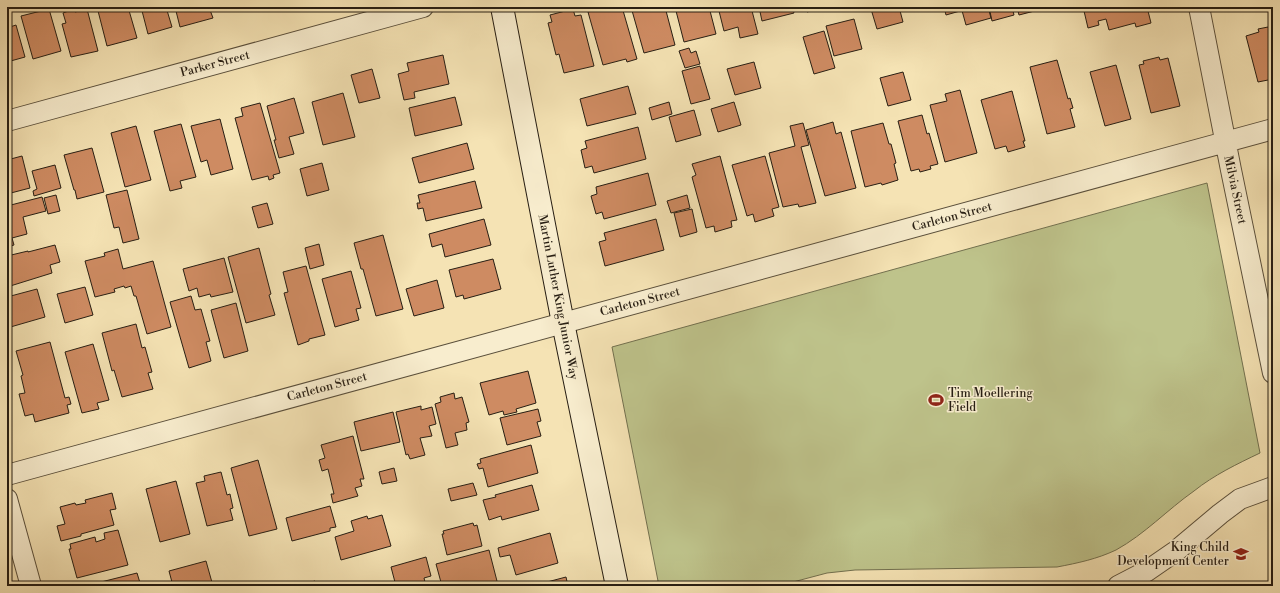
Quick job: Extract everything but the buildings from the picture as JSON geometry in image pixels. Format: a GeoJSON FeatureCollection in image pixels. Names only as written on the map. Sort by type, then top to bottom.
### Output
{"type":"FeatureCollection","features":[{"type":"Feature","properties":{"kind":"street","name":"Parker Street"},"geometry":{"type":"LineString","coordinates":[[7,121],[423,7]]}},
{"type":"Feature","properties":{"kind":"street","name":"Martin Luther King Junior Way"},"geometry":{"type":"LineString","coordinates":[[502,7],[563,323],[617,586]]}},
{"type":"Feature","properties":{"kind":"street","name":"Milvia Street"},"geometry":{"type":"LineString","coordinates":[[1200,7],[1273,373]]}},
{"type":"Feature","properties":{"kind":"street","name":"Carleton Street"},"geometry":{"type":"LineString","coordinates":[[7,475],[1273,129]]}},
{"type":"Feature","properties":{"kind":"street"},"geometry":{"type":"LineString","coordinates":[[1118,586],[1147,571],[1176,552],[1220,514],[1240,499],[1273,487]]}},
{"type":"Feature","properties":{"kind":"street"},"geometry":{"type":"LineString","coordinates":[[7,499],[31,586]]}},
{"type":"Feature","properties":{"kind":"green space","name":"Tim Moellering Field"},"geometry":{"type":"Polygon","coordinates":[[[1207,183],[1260,453],[1210,480],[1184,498],[1127,544],[1109,553],[1072,564],[1057,567],[855,570],[827,573],[778,586],[659,586],[612,347],[1207,183]]]}},
{"type":"Feature","properties":{"kind":"place","name":"Tim Moellering Field"},"geometry":{"type":"Point","coordinates":[936,400]}},
{"type":"Feature","properties":{"kind":"place","name":"King Child Development Center"},"geometry":{"type":"Point","coordinates":[1241,554]}}]}
